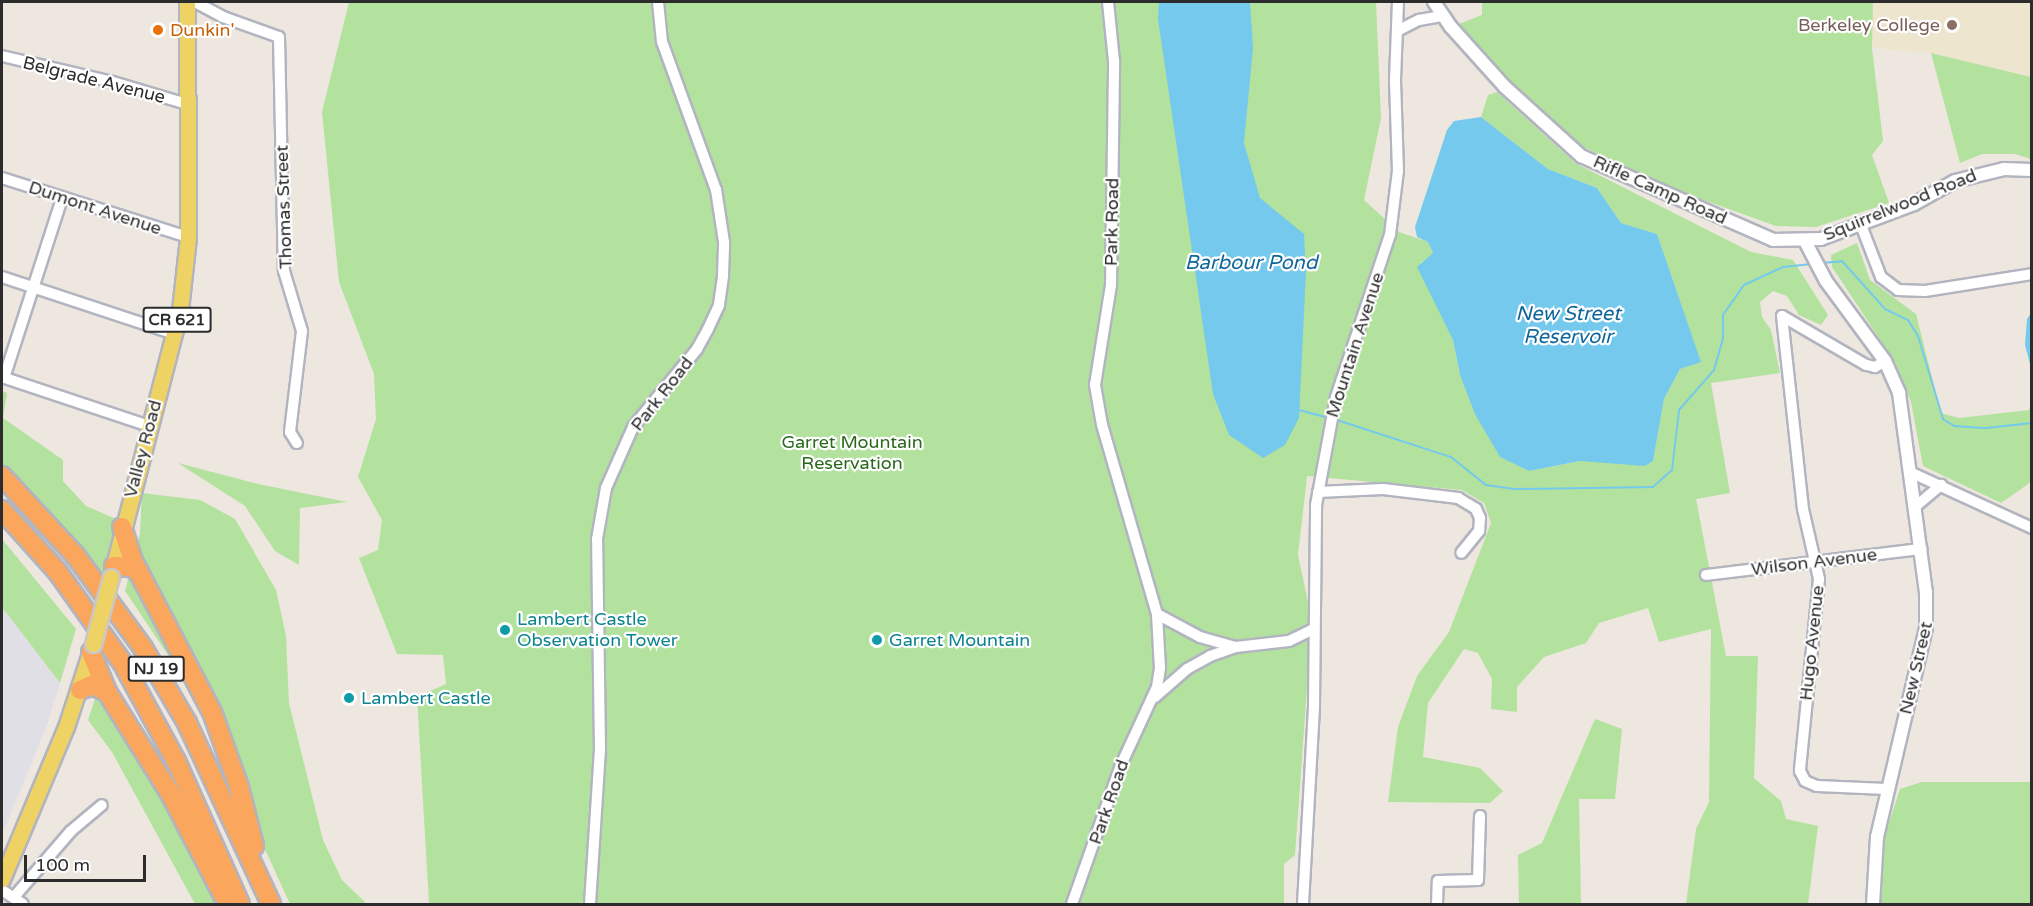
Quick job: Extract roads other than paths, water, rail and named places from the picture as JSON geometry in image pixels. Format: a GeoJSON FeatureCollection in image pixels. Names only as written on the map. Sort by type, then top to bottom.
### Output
{"type":"FeatureCollection","features":[{"type":"Feature","properties":{"kind":"highway","name":"NJ 19"},"geometry":{"type":"LineString","coordinates":[[2,476],[75,555],[143,648],[187,723],[268,898]]}},
{"type":"Feature","properties":{"kind":"highway","name":"NJ 19"},"geometry":{"type":"LineString","coordinates":[[2,510],[68,586],[122,662],[176,761],[240,904]]}},
{"type":"Feature","properties":{"kind":"highway"},"geometry":{"type":"LineString","coordinates":[[122,527],[140,572],[212,712],[239,787],[268,898]]}},
{"type":"Feature","properties":{"kind":"highway"},"geometry":{"type":"LineString","coordinates":[[112,572],[131,567],[140,572]]}},
{"type":"Feature","properties":{"kind":"highway"},"geometry":{"type":"LineString","coordinates":[[92,648],[107,692],[171,795],[228,904]]}},
{"type":"Feature","properties":{"kind":"highway"},"geometry":{"type":"LineString","coordinates":[[80,690],[92,685],[107,692]]}},
{"type":"Feature","properties":{"kind":"main road","name":"Valley Road"},"geometry":{"type":"LineString","coordinates":[[2,879],[80,690],[174,334],[188,237],[187,2]]}},
{"type":"Feature","properties":{"kind":"street","name":"Thomas Street"},"geometry":{"type":"LineString","coordinates":[[195,2],[223,17],[279,37],[284,271],[302,331],[290,432],[297,444]]}},
{"type":"Feature","properties":{"kind":"street","name":"Park Road"},"geometry":{"type":"LineString","coordinates":[[590,904],[600,748],[597,538],[606,488],[633,427],[697,349],[708,329],[719,305],[723,275],[724,242],[716,190],[662,42],[658,2]]}},
{"type":"Feature","properties":{"kind":"street","name":"Park Road"},"geometry":{"type":"LineString","coordinates":[[1072,904],[1121,765],[1150,701],[1160,668],[1157,614],[1102,425],[1095,385],[1111,285],[1114,61],[1108,2]]}},
{"type":"Feature","properties":{"kind":"street","name":"Mountain Avenue"},"geometry":{"type":"LineString","coordinates":[[1303,904],[1314,628],[1313,541],[1318,492],[1336,397],[1390,235],[1398,171],[1398,2]]}},
{"type":"Feature","properties":{"kind":"street","name":"Rifle Camp Road"},"geometry":{"type":"LineString","coordinates":[[1434,2],[1442,15],[1505,87],[1581,156],[1758,235],[1805,241]]}},
{"type":"Feature","properties":{"kind":"street"},"geometry":{"type":"LineString","coordinates":[[1397,31],[1419,20],[1442,15]]}},
{"type":"Feature","properties":{"kind":"street","name":"Belgrade Avenue"},"geometry":{"type":"LineString","coordinates":[[2,57],[113,82],[187,104]]}},
{"type":"Feature","properties":{"kind":"street","name":"Squirrelwood Road"},"geometry":{"type":"LineString","coordinates":[[1805,241],[1861,225],[1914,204],[1955,181],[2004,169],[2031,170]]}},
{"type":"Feature","properties":{"kind":"street","name":"Dumont Avenue"},"geometry":{"type":"LineString","coordinates":[[2,178],[188,237]]}},
{"type":"Feature","properties":{"kind":"street"},"geometry":{"type":"LineString","coordinates":[[62,198],[3,377],[149,426]]}},
{"type":"Feature","properties":{"kind":"street"},"geometry":{"type":"LineString","coordinates":[[1861,225],[1881,277],[1898,290],[1926,291],[2031,274]]}},
{"type":"Feature","properties":{"kind":"street"},"geometry":{"type":"LineString","coordinates":[[1805,241],[1826,281],[1885,361]]}},
{"type":"Feature","properties":{"kind":"street"},"geometry":{"type":"LineString","coordinates":[[2,277],[174,334]]}},
{"type":"Feature","properties":{"kind":"street","name":"Hugo Avenue"},"geometry":{"type":"LineString","coordinates":[[1885,361],[1875,367],[1866,365],[1782,316],[1791,423],[1820,590],[1800,771],[1805,781],[1817,786],[1887,789]]}},
{"type":"Feature","properties":{"kind":"street","name":"New Street"},"geometry":{"type":"LineString","coordinates":[[1873,904],[1877,837],[1926,628],[1921,549],[1912,473],[1899,393],[1885,361]]}},
{"type":"Feature","properties":{"kind":"street"},"geometry":{"type":"LineString","coordinates":[[1912,473],[2031,528]]}},
{"type":"Feature","properties":{"kind":"street"},"geometry":{"type":"LineString","coordinates":[[1916,506],[1941,485]]}},
{"type":"Feature","properties":{"kind":"street"},"geometry":{"type":"LineString","coordinates":[[1318,492],[1383,489],[1458,498],[1476,509],[1480,518],[1479,531],[1461,553]]}},
{"type":"Feature","properties":{"kind":"street","name":"Wilson Avenue"},"geometry":{"type":"LineString","coordinates":[[1706,575],[1921,549]]}},
{"type":"Feature","properties":{"kind":"street","name":"Park Road"},"geometry":{"type":"LineString","coordinates":[[1157,614],[1200,637],[1236,647]]}},
{"type":"Feature","properties":{"kind":"street","name":"Park Road"},"geometry":{"type":"LineString","coordinates":[[1150,701],[1187,669],[1236,647],[1289,641],[1314,628]]}},
{"type":"Feature","properties":{"kind":"street"},"geometry":{"type":"LineString","coordinates":[[14,897],[71,831],[102,805]]}},
{"type":"Feature","properties":{"kind":"street"},"geometry":{"type":"LineString","coordinates":[[1437,904],[1438,881],[1478,880],[1480,816]]}},
{"type":"Feature","properties":{"kind":"street"},"geometry":{"type":"LineString","coordinates":[[2,890],[23,904]]}},
{"type":"Feature","properties":{"kind":"water","name":"Barbour Pond"},"geometry":{"type":"Polygon","coordinates":[[[1159,2],[1250,2],[1253,48],[1244,143],[1260,198],[1304,234],[1306,271],[1299,418],[1285,445],[1263,458],[1229,435],[1213,394],[1158,19],[1159,2]]]}},
{"type":"Feature","properties":{"kind":"water","name":"New Street Reservoir"},"geometry":{"type":"Polygon","coordinates":[[[1481,117],[1548,169],[1597,188],[1621,223],[1657,234],[1701,362],[1680,369],[1664,399],[1653,461],[1645,466],[1580,461],[1529,471],[1500,457],[1475,414],[1460,375],[1453,340],[1417,267],[1433,253],[1428,242],[1417,237],[1415,227],[1447,130],[1454,121],[1481,117]]]}},
{"type":"Feature","properties":{"kind":"water"},"geometry":{"type":"Polygon","coordinates":[[[2031,313],[2031,368],[2025,345],[2027,319],[2031,313]]]}},
{"type":"Feature","properties":{"kind":"waterway"},"geometry":{"type":"LineString","coordinates":[[1821,263],[1842,261],[1885,309],[1908,320],[1918,336],[1943,419],[1954,426],[1986,428],[2032,423]]}},
{"type":"Feature","properties":{"kind":"waterway"},"geometry":{"type":"LineString","coordinates":[[1337,420],[1451,457],[1486,485],[1516,489],[1653,487],[1672,470],[1679,410],[1714,370],[1723,338],[1723,315],[1744,285],[1783,267],[1812,264]]}},
{"type":"Feature","properties":{"kind":"waterway"},"geometry":{"type":"LineString","coordinates":[[1299,410],[1328,418]]}},
{"type":"Feature","properties":{"kind":"place","name":"Berkeley College"},"geometry":{"type":"Point","coordinates":[1952,25]}},
{"type":"Feature","properties":{"kind":"place","name":"Dunkin'"},"geometry":{"type":"Point","coordinates":[158,30]}},
{"type":"Feature","properties":{"kind":"place","name":"Lambert Castle Observation Tower"},"geometry":{"type":"Point","coordinates":[505,630]}},
{"type":"Feature","properties":{"kind":"place","name":"Garret Mountain"},"geometry":{"type":"Point","coordinates":[877,640]}},
{"type":"Feature","properties":{"kind":"place","name":"Lambert Castle"},"geometry":{"type":"Point","coordinates":[349,698]}},
{"type":"Feature","properties":{"kind":"park label","name":"Garret Mountain Reservation"},"geometry":{"type":"Point","coordinates":[852,453]}}]}
